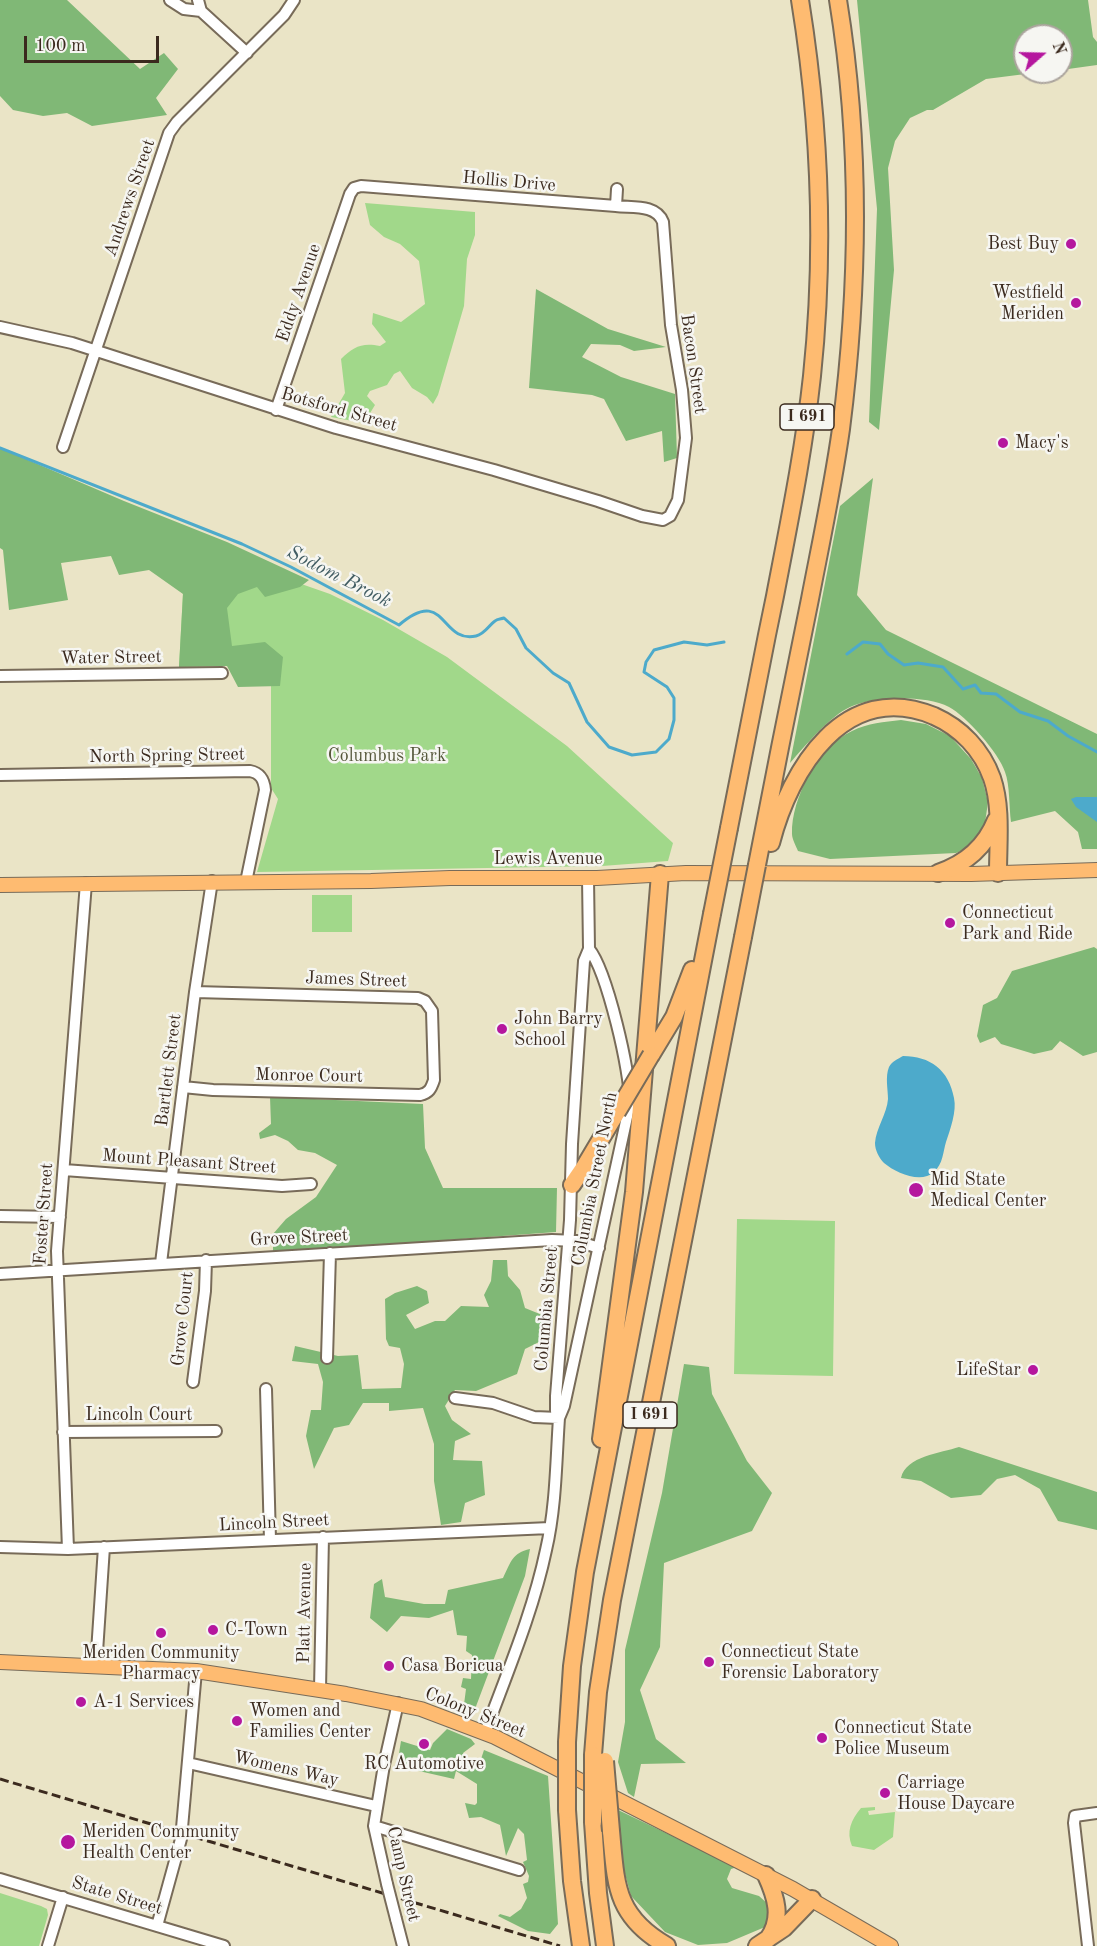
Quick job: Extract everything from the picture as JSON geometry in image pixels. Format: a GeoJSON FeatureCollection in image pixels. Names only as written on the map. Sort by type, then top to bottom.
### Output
{"type":"FeatureCollection","features":[{"type":"Feature","properties":{"kind":"highway","name":"I 691"},"geometry":{"type":"LineString","coordinates":[[581,1946],[576,1915],[567,1809],[567,1742],[576,1630],[710,918],[792,505],[807,412],[814,348],[819,226],[818,171],[812,96],[800,0]]}},
{"type":"Feature","properties":{"kind":"highway","name":"I 691"},"geometry":{"type":"LineString","coordinates":[[605,1946],[596,1872],[593,1822],[599,1758],[596,1705],[603,1656],[742,937],[757,865],[768,854],[770,828],[834,469],[849,351],[854,250],[854,156],[850,98],[838,0]]}},
{"type":"Feature","properties":{"kind":"highway"},"geometry":{"type":"LineString","coordinates":[[770,828],[792,784],[819,744],[837,727],[869,711],[890,708],[928,714],[951,725],[966,737],[990,771],[998,813],[998,873]]}},
{"type":"Feature","properties":{"kind":"highway"},"geometry":{"type":"LineString","coordinates":[[938,873],[959,865],[974,853],[989,834],[998,813]]}},
{"type":"Feature","properties":{"kind":"highway"},"geometry":{"type":"LineString","coordinates":[[598,1505],[594,1479],[634,1192],[660,874]]}},
{"type":"Feature","properties":{"kind":"highway"},"geometry":{"type":"LineString","coordinates":[[572,1185],[672,1022],[683,997],[701,932],[710,918]]}},
{"type":"Feature","properties":{"kind":"highway"},"geometry":{"type":"LineString","coordinates":[[599,1758],[611,1832],[616,1884],[623,1903],[642,1928],[667,1946]]}},
{"type":"Feature","properties":{"kind":"highway"},"geometry":{"type":"LineString","coordinates":[[762,1943],[775,1926],[778,1910],[766,1875]]}},
{"type":"Feature","properties":{"kind":"highway"},"geometry":{"type":"LineString","coordinates":[[762,1943],[789,1924],[812,1899]]}},
{"type":"Feature","properties":{"kind":"main road","name":"Lewis Avenue"},"geometry":{"type":"LineString","coordinates":[[0,885],[461,877],[588,878],[660,874],[998,873],[1097,870]]}},
{"type":"Feature","properties":{"kind":"main road","name":"Colony Street"},"geometry":{"type":"LineString","coordinates":[[0,1662],[196,1671],[320,1689],[398,1703],[436,1713],[486,1733],[766,1875],[812,1899],[891,1946]]}},
{"type":"Feature","properties":{"kind":"street"},"geometry":{"type":"LineString","coordinates":[[170,0],[184,9],[200,6],[246,53]]}},
{"type":"Feature","properties":{"kind":"street","name":"Andrews Street"},"geometry":{"type":"LineString","coordinates":[[63,447],[169,133],[177,122],[284,15],[294,0]]}},
{"type":"Feature","properties":{"kind":"street","name":"Hollis Drive"},"geometry":{"type":"LineString","coordinates":[[354,188],[361,186],[616,206],[652,210],[659,214]]}},
{"type":"Feature","properties":{"kind":"street","name":"Eddy Avenue"},"geometry":{"type":"LineString","coordinates":[[276,410],[354,188]]}},
{"type":"Feature","properties":{"kind":"street"},"geometry":{"type":"LineString","coordinates":[[616,206],[617,189]]}},
{"type":"Feature","properties":{"kind":"street","name":"Bacon Street"},"geometry":{"type":"LineString","coordinates":[[659,214],[663,222],[671,325],[683,399],[686,438],[678,500],[670,516]]}},
{"type":"Feature","properties":{"kind":"street","name":"Botsford Street"},"geometry":{"type":"LineString","coordinates":[[0,327],[97,350],[276,410],[578,495],[642,516],[663,520],[670,516]]}},
{"type":"Feature","properties":{"kind":"street","name":"Water Street"},"geometry":{"type":"LineString","coordinates":[[0,676],[222,673]]}},
{"type":"Feature","properties":{"kind":"street","name":"North Spring Street"},"geometry":{"type":"LineString","coordinates":[[0,775],[257,772],[265,790],[246,882]]}},
{"type":"Feature","properties":{"kind":"street","name":"Columbia Street"},"geometry":{"type":"LineString","coordinates":[[486,1733],[534,1594],[550,1528],[559,1418],[556,1411],[556,1399],[569,1240],[572,1144],[584,961],[589,949],[588,878]]}},
{"type":"Feature","properties":{"kind":"street","name":"Bartlett Street"},"geometry":{"type":"LineString","coordinates":[[161,1263],[195,992],[212,881]]}},
{"type":"Feature","properties":{"kind":"street","name":"Foster Street"},"geometry":{"type":"LineString","coordinates":[[69,1549],[57,1270],[86,883]]}},
{"type":"Feature","properties":{"kind":"street","name":"Columbia Street North"},"geometry":{"type":"LineString","coordinates":[[559,1418],[564,1406],[628,1118],[630,1090],[622,1048],[599,967],[589,949]]}},
{"type":"Feature","properties":{"kind":"street","name":"James Street"},"geometry":{"type":"LineString","coordinates":[[195,992],[425,1000],[432,1011],[434,1080],[431,1088]]}},
{"type":"Feature","properties":{"kind":"street","name":"Monroe Court"},"geometry":{"type":"LineString","coordinates":[[183,1087],[213,1090],[420,1095],[427,1093],[431,1088]]}},
{"type":"Feature","properties":{"kind":"street","name":"Mount Pleasant Street"},"geometry":{"type":"LineString","coordinates":[[64,1170],[282,1186],[311,1184]]}},
{"type":"Feature","properties":{"kind":"street"},"geometry":{"type":"LineString","coordinates":[[0,1216],[60,1217]]}},
{"type":"Feature","properties":{"kind":"street","name":"Grove Street"},"geometry":{"type":"LineString","coordinates":[[0,1274],[569,1240],[588,1243],[599,1248]]}},
{"type":"Feature","properties":{"kind":"street"},"geometry":{"type":"LineString","coordinates":[[327,1358],[330,1253]]}},
{"type":"Feature","properties":{"kind":"street","name":"Grove Court"},"geometry":{"type":"LineString","coordinates":[[193,1382],[205,1291],[206,1260]]}},
{"type":"Feature","properties":{"kind":"street"},"geometry":{"type":"LineString","coordinates":[[266,1389],[270,1540]]}},
{"type":"Feature","properties":{"kind":"street"},"geometry":{"type":"LineString","coordinates":[[455,1398],[493,1403],[534,1417],[559,1418]]}},
{"type":"Feature","properties":{"kind":"street","name":"Lincoln Court"},"geometry":{"type":"LineString","coordinates":[[63,1432],[216,1431]]}},
{"type":"Feature","properties":{"kind":"street","name":"Lincoln Street"},"geometry":{"type":"LineString","coordinates":[[0,1547],[69,1549],[550,1528]]}},
{"type":"Feature","properties":{"kind":"street","name":"Platt Avenue"},"geometry":{"type":"LineString","coordinates":[[320,1689],[323,1537]]}},
{"type":"Feature","properties":{"kind":"street"},"geometry":{"type":"LineString","coordinates":[[96,1667],[104,1547]]}},
{"type":"Feature","properties":{"kind":"street"},"geometry":{"type":"LineString","coordinates":[[156,1926],[179,1850],[196,1671]]}},
{"type":"Feature","properties":{"kind":"street","name":"Camp Street"},"geometry":{"type":"LineString","coordinates":[[398,1703],[376,1806],[374,1826],[403,1946]]}},
{"type":"Feature","properties":{"kind":"street","name":"Womens Way"},"geometry":{"type":"LineString","coordinates":[[188,1764],[376,1806]]}},
{"type":"Feature","properties":{"kind":"street"},"geometry":{"type":"LineString","coordinates":[[1088,1946],[1074,1823],[1075,1816],[1097,1813]]}},
{"type":"Feature","properties":{"kind":"street"},"geometry":{"type":"LineString","coordinates":[[374,1826],[519,1870]]}},
{"type":"Feature","properties":{"kind":"street","name":"State Street"},"geometry":{"type":"LineString","coordinates":[[0,1879],[224,1946]]}},
{"type":"Feature","properties":{"kind":"street"},"geometry":{"type":"LineString","coordinates":[[48,1946],[63,1898]]}},
{"type":"Feature","properties":{"kind":"green space"},"geometry":{"type":"Polygon","coordinates":[[[0,0],[67,0],[140,69],[164,53],[178,69],[156,98],[167,115],[92,126],[67,113],[43,116],[13,110],[0,96],[0,0]]]}},
{"type":"Feature","properties":{"kind":"green space"},"geometry":{"type":"Polygon","coordinates":[[[857,0],[1088,0],[1093,37],[1097,42],[1097,65],[1073,68],[1073,24],[1013,24],[1013,76],[986,79],[933,110],[927,110],[910,118],[895,141],[888,168],[894,270],[879,430],[869,422],[877,209],[857,0]]]}},
{"type":"Feature","properties":{"kind":"green space"},"geometry":{"type":"Polygon","coordinates":[[[365,203],[475,212],[475,235],[467,259],[464,306],[438,395],[433,404],[427,397],[412,388],[400,371],[394,374],[387,385],[370,391],[367,396],[375,405],[364,423],[331,417],[345,393],[341,359],[358,347],[380,346],[386,342],[372,324],[373,313],[401,322],[425,304],[419,261],[400,244],[384,237],[370,225],[365,203]]]}},
{"type":"Feature","properties":{"kind":"green space"},"geometry":{"type":"Polygon","coordinates":[[[536,289],[608,329],[666,347],[634,351],[620,345],[591,344],[582,357],[621,377],[675,394],[677,458],[664,462],[662,431],[626,441],[604,399],[592,395],[529,388],[536,289]]]}},
{"type":"Feature","properties":{"kind":"green space"},"geometry":{"type":"Polygon","coordinates":[[[0,448],[227,542],[309,580],[300,587],[265,597],[257,587],[238,594],[227,608],[232,646],[265,642],[283,657],[280,686],[238,687],[227,666],[179,667],[183,594],[149,570],[119,575],[111,556],[61,563],[68,600],[9,610],[3,550],[0,548],[0,448]]]}},
{"type":"Feature","properties":{"kind":"green space"},"geometry":{"type":"Polygon","coordinates":[[[873,478],[857,595],[886,630],[1097,734],[1097,849],[1082,849],[1078,832],[1055,811],[1011,822],[1007,777],[1002,764],[964,718],[939,703],[900,698],[860,703],[850,707],[826,724],[790,763],[840,506],[873,478]]]}},
{"type":"Feature","properties":{"kind":"green space","name":"Columbus Park"},"geometry":{"type":"Polygon","coordinates":[[[186,537],[267,572],[330,594],[383,620],[447,657],[567,746],[673,843],[668,861],[602,866],[257,872],[278,799],[271,788],[271,665],[179,667],[186,537]]]}},
{"type":"Feature","properties":{"kind":"green space"},"geometry":{"type":"Polygon","coordinates":[[[901,720],[926,724],[950,736],[971,759],[982,778],[988,802],[985,823],[969,848],[956,853],[830,859],[798,851],[792,836],[796,805],[818,761],[840,738],[858,728],[901,720]]]}},
{"type":"Feature","properties":{"kind":"green space"},"geometry":{"type":"Polygon","coordinates":[[[312,895],[352,895],[352,932],[312,932],[312,895]]]}},
{"type":"Feature","properties":{"kind":"green space"},"geometry":{"type":"Polygon","coordinates":[[[1094,947],[1097,949],[1097,1052],[1083,1056],[1060,1041],[1052,1050],[1034,1054],[1001,1044],[995,1037],[980,1043],[977,1036],[983,1005],[997,998],[1012,971],[1094,947]]]}},
{"type":"Feature","properties":{"kind":"green space"},"geometry":{"type":"Polygon","coordinates":[[[270,1097],[423,1104],[425,1148],[443,1188],[557,1188],[556,1232],[273,1253],[273,1234],[286,1219],[316,1197],[337,1165],[315,1153],[298,1150],[288,1141],[275,1135],[260,1139],[259,1133],[271,1124],[270,1097]]]}},
{"type":"Feature","properties":{"kind":"green space"},"geometry":{"type":"Polygon","coordinates":[[[737,1219],[835,1221],[833,1376],[734,1374],[737,1219]]]}},
{"type":"Feature","properties":{"kind":"green space"},"geometry":{"type":"Polygon","coordinates":[[[493,1260],[507,1260],[508,1276],[520,1290],[525,1308],[552,1319],[549,1337],[525,1349],[517,1374],[476,1391],[455,1390],[445,1406],[452,1420],[471,1434],[455,1441],[453,1460],[482,1461],[485,1495],[465,1503],[461,1522],[441,1525],[434,1481],[434,1444],[423,1408],[389,1411],[389,1403],[363,1403],[349,1425],[334,1428],[314,1469],[306,1436],[311,1410],[321,1410],[323,1382],[318,1364],[292,1361],[295,1346],[338,1356],[358,1355],[362,1389],[401,1388],[404,1364],[400,1348],[389,1346],[386,1339],[385,1299],[417,1286],[427,1291],[429,1303],[406,1315],[415,1329],[435,1321],[445,1321],[461,1306],[489,1307],[484,1295],[491,1281],[493,1260]]]}},
{"type":"Feature","properties":{"kind":"green space"},"geometry":{"type":"Polygon","coordinates":[[[684,1364],[709,1367],[712,1394],[747,1461],[772,1493],[752,1531],[664,1563],[660,1647],[640,1690],[656,1739],[686,1763],[641,1764],[634,1797],[628,1793],[618,1762],[625,1722],[625,1650],[662,1493],[684,1364]]]}},
{"type":"Feature","properties":{"kind":"green space"},"geometry":{"type":"Polygon","coordinates":[[[959,1447],[1097,1492],[1097,1530],[1058,1521],[1040,1489],[1015,1475],[997,1479],[981,1495],[951,1498],[921,1481],[901,1478],[904,1471],[917,1460],[959,1447]]]}},
{"type":"Feature","properties":{"kind":"green space"},"geometry":{"type":"Polygon","coordinates":[[[530,1549],[525,1576],[475,1709],[471,1714],[463,1712],[466,1689],[461,1687],[463,1678],[471,1679],[472,1655],[466,1651],[467,1636],[457,1635],[453,1610],[429,1618],[401,1616],[387,1632],[370,1618],[374,1584],[382,1579],[385,1597],[424,1604],[445,1604],[448,1590],[503,1578],[516,1556],[530,1549]]]}},
{"type":"Feature","properties":{"kind":"green space"},"geometry":{"type":"Polygon","coordinates":[[[447,1729],[471,1739],[475,1744],[463,1753],[466,1762],[480,1762],[484,1750],[548,1776],[558,1924],[550,1934],[528,1931],[498,1916],[500,1914],[510,1917],[521,1909],[527,1898],[523,1884],[528,1882],[529,1876],[523,1862],[527,1860],[524,1834],[518,1828],[506,1856],[500,1825],[481,1817],[469,1818],[465,1803],[475,1805],[477,1803],[477,1784],[456,1771],[454,1779],[397,1766],[401,1741],[430,1750],[433,1743],[447,1729]]]}},
{"type":"Feature","properties":{"kind":"green space"},"geometry":{"type":"Polygon","coordinates":[[[875,1807],[875,1810],[868,1811],[869,1815],[895,1812],[893,1837],[874,1850],[852,1846],[850,1826],[855,1817],[861,1808],[875,1807]]]}},
{"type":"Feature","properties":{"kind":"green space"},"geometry":{"type":"Polygon","coordinates":[[[616,1809],[737,1867],[731,1869],[727,1879],[732,1888],[759,1896],[769,1905],[769,1918],[765,1927],[727,1943],[698,1945],[665,1932],[631,1896],[621,1859],[616,1809]]]}},
{"type":"Feature","properties":{"kind":"green space"},"geometry":{"type":"Polygon","coordinates":[[[0,1893],[47,1909],[48,1915],[39,1946],[0,1946],[0,1893]]]}},
{"type":"Feature","properties":{"kind":"water"},"geometry":{"type":"Polygon","coordinates":[[[1097,797],[1097,822],[1076,807],[1071,799],[1097,797]]]}},
{"type":"Feature","properties":{"kind":"water"},"geometry":{"type":"Polygon","coordinates":[[[903,1056],[922,1059],[937,1066],[948,1080],[955,1103],[941,1162],[934,1172],[922,1177],[909,1176],[889,1167],[880,1159],[875,1146],[877,1132],[887,1105],[889,1067],[903,1056]]]}},
{"type":"Feature","properties":{"kind":"waterway","name":"Sodom Brook"},"geometry":{"type":"LineString","coordinates":[[0,448],[242,544],[291,567],[399,625],[414,614],[426,611],[442,618],[455,632],[464,636],[476,636],[496,620],[504,618],[516,629],[526,648],[553,673],[569,683],[587,722],[609,747],[632,755],[656,752],[669,739],[674,720],[674,698],[667,687],[644,672],[646,662],[654,650],[684,642],[707,645],[724,642]]}},
{"type":"Feature","properties":{"kind":"waterway","name":"Sodom Brook"},"geometry":{"type":"LineString","coordinates":[[847,654],[863,642],[880,644],[888,654],[904,665],[918,663],[943,667],[963,689],[975,685],[981,693],[996,694],[1020,712],[1048,721],[1068,736],[1097,752]]}},
{"type":"Feature","properties":{"kind":"railway"},"geometry":{"type":"LineString","coordinates":[[0,1779],[560,1946]]}},
{"type":"Feature","properties":{"kind":"place","name":"Best Buy"},"geometry":{"type":"Point","coordinates":[1071,244]}},
{"type":"Feature","properties":{"kind":"place","name":"Westfield Meriden"},"geometry":{"type":"Point","coordinates":[1076,303]}},
{"type":"Feature","properties":{"kind":"place","name":"Macy's"},"geometry":{"type":"Point","coordinates":[1003,443]}},
{"type":"Feature","properties":{"kind":"place","name":"Connecticut Park and Ride"},"geometry":{"type":"Point","coordinates":[950,923]}},
{"type":"Feature","properties":{"kind":"place","name":"John Barry School"},"geometry":{"type":"Point","coordinates":[502,1029]}},
{"type":"Feature","properties":{"kind":"place","name":"Mid State Medical Center"},"geometry":{"type":"Point","coordinates":[916,1190]}},
{"type":"Feature","properties":{"kind":"place","name":"LifeStar"},"geometry":{"type":"Point","coordinates":[1033,1370]}},
{"type":"Feature","properties":{"kind":"place","name":"C-Town"},"geometry":{"type":"Point","coordinates":[213,1630]}},
{"type":"Feature","properties":{"kind":"place","name":"Meriden Community Pharmacy"},"geometry":{"type":"Point","coordinates":[161,1633]}},
{"type":"Feature","properties":{"kind":"place","name":"Connecticut State Forensic Laboratory"},"geometry":{"type":"Point","coordinates":[709,1662]}},
{"type":"Feature","properties":{"kind":"place","name":"Casa Boricua"},"geometry":{"type":"Point","coordinates":[389,1666]}},
{"type":"Feature","properties":{"kind":"place","name":"A-1 Services"},"geometry":{"type":"Point","coordinates":[81,1702]}},
{"type":"Feature","properties":{"kind":"place","name":"Women and Families Center"},"geometry":{"type":"Point","coordinates":[237,1721]}},
{"type":"Feature","properties":{"kind":"place","name":"Connecticut State Police Museum"},"geometry":{"type":"Point","coordinates":[822,1738]}},
{"type":"Feature","properties":{"kind":"place","name":"RC Automotive"},"geometry":{"type":"Point","coordinates":[424,1744]}},
{"type":"Feature","properties":{"kind":"place","name":"Carriage House Daycare"},"geometry":{"type":"Point","coordinates":[885,1793]}},
{"type":"Feature","properties":{"kind":"place","name":"Meriden Community Health Center"},"geometry":{"type":"Point","coordinates":[68,1842]}}]}
